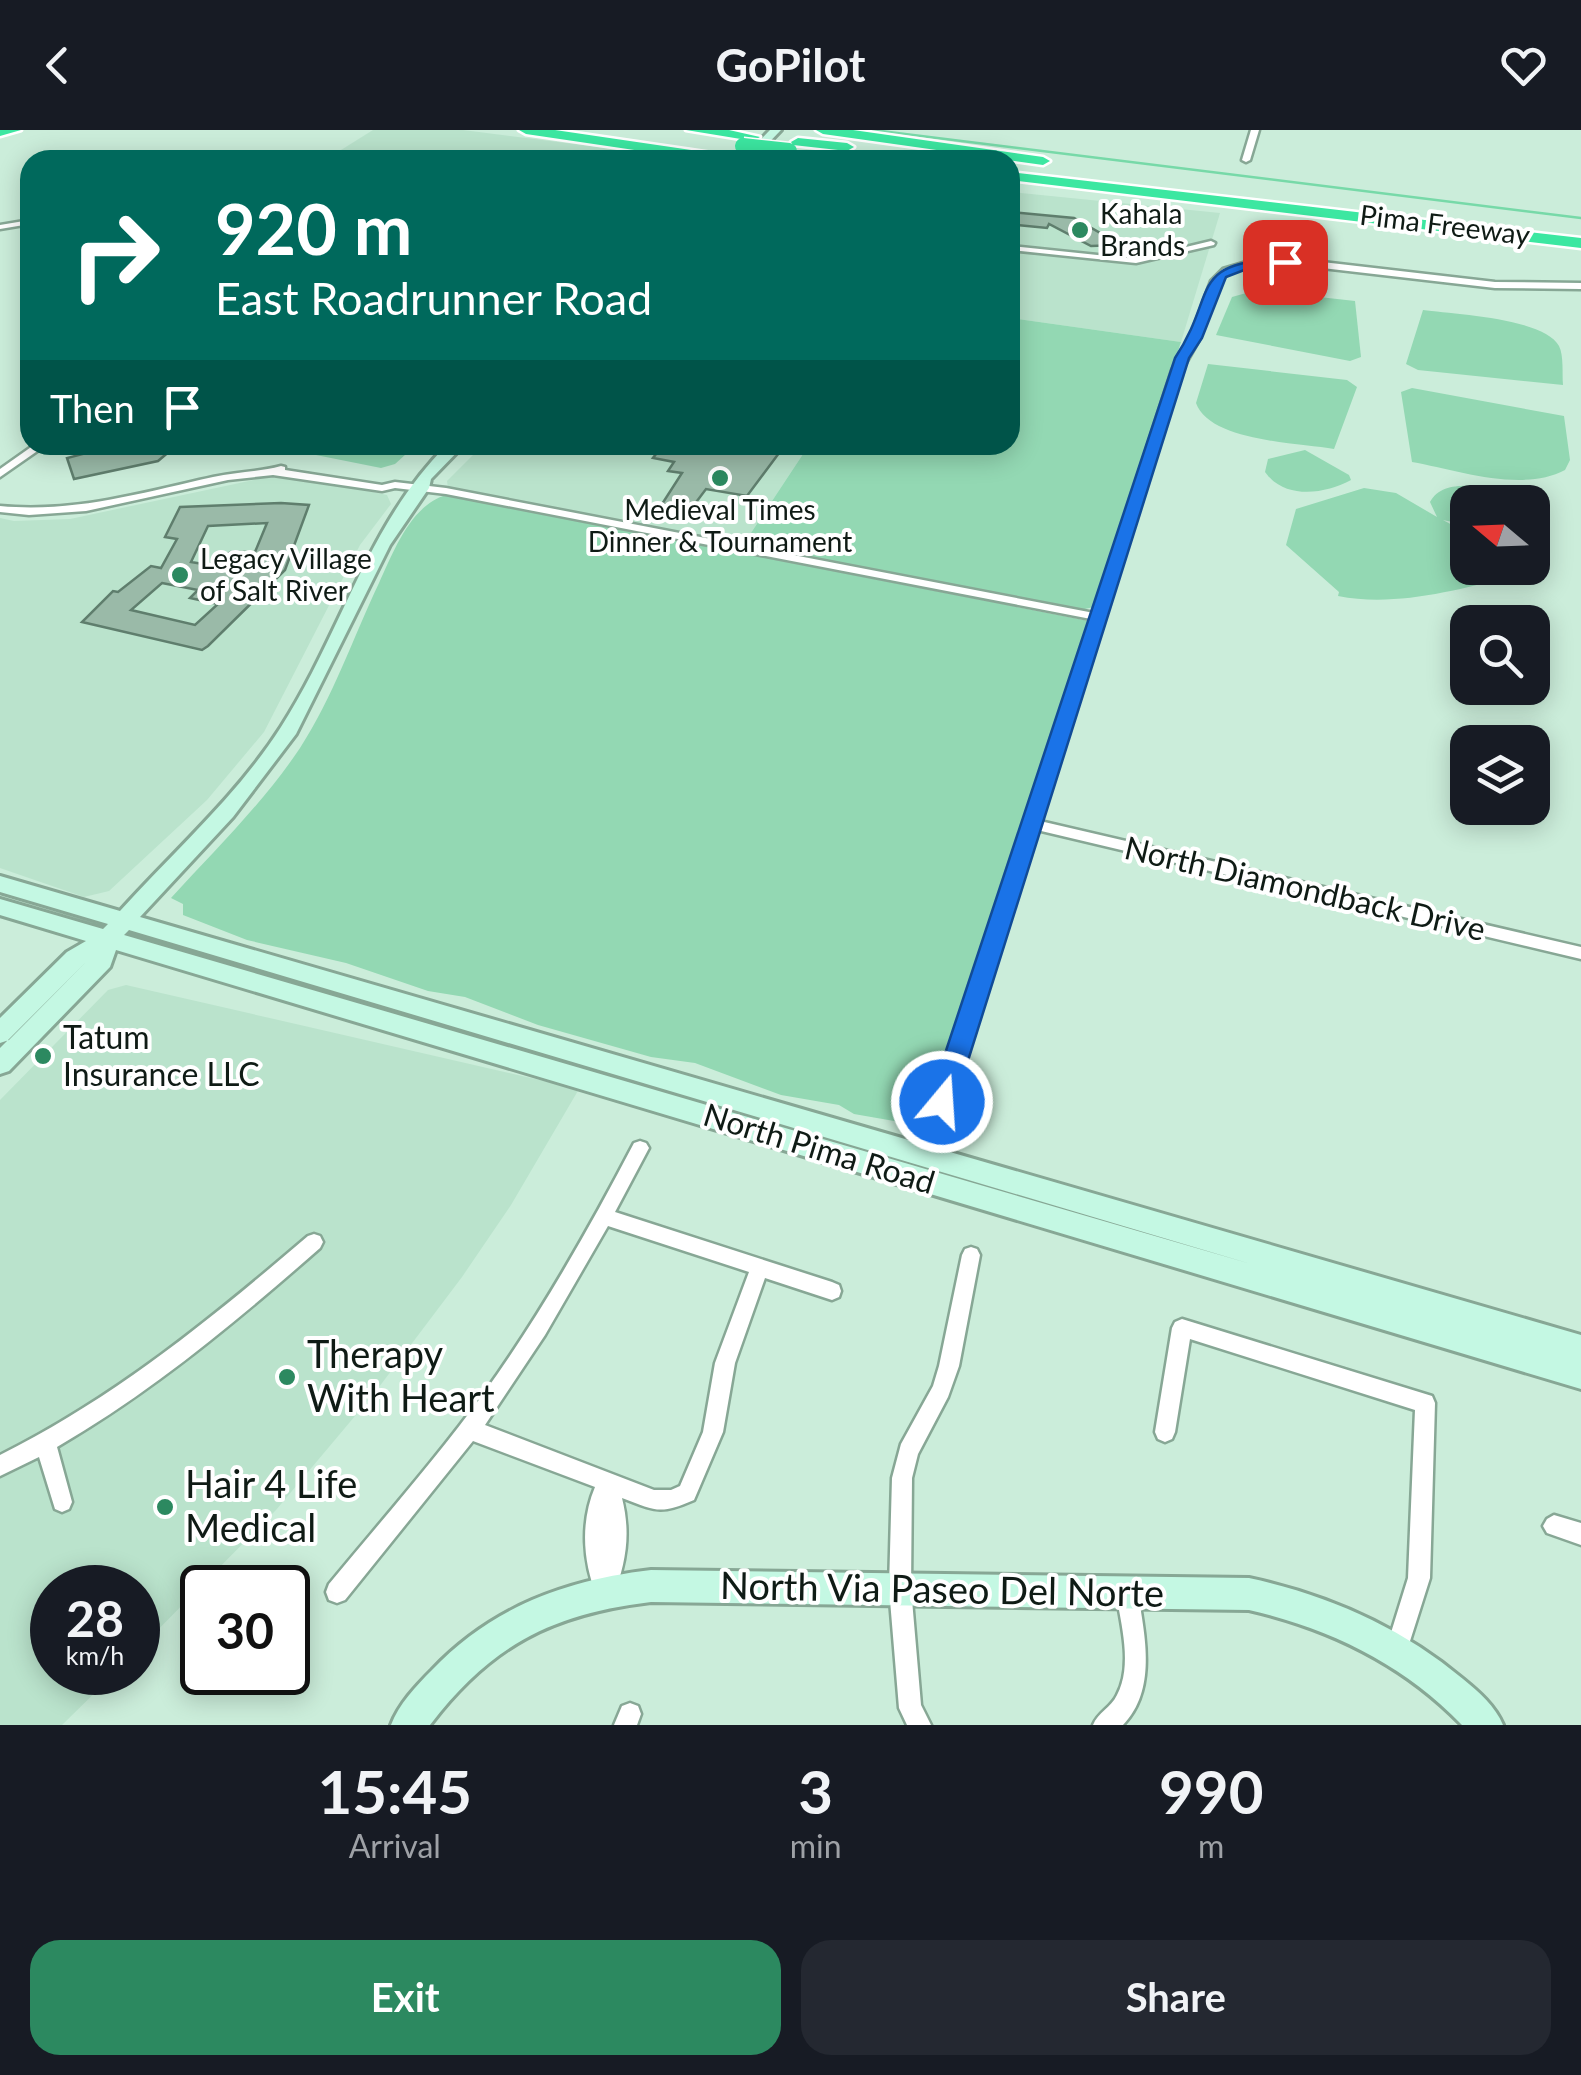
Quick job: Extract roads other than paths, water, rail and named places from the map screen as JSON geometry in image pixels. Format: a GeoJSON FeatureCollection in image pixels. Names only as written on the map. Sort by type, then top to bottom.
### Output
{"type":"FeatureCollection","features":[{"type":"Feature","properties":{"kind":"highway"},"geometry":{"type":"LineString","coordinates":[[0,132],[14,130]]}},
{"type":"Feature","properties":{"kind":"highway"},"geometry":{"type":"LineString","coordinates":[[526,130],[663,150]]}},
{"type":"Feature","properties":{"kind":"highway"},"geometry":{"type":"LineString","coordinates":[[602,130],[747,148],[793,141],[872,150]]}},
{"type":"Feature","properties":{"kind":"highway"},"geometry":{"type":"LineString","coordinates":[[693,130],[747,148]]}},
{"type":"Feature","properties":{"kind":"highway"},"geometry":{"type":"LineString","coordinates":[[823,130],[968,150]]}},
{"type":"Feature","properties":{"kind":"highway"},"geometry":{"type":"LineString","coordinates":[[793,141],[828,150]]}},
{"type":"Feature","properties":{"kind":"highway"},"geometry":{"type":"LineString","coordinates":[[1020,157],[1069,164]]}},
{"type":"Feature","properties":{"kind":"highway","name":"Pima Freeway"},"geometry":{"type":"LineString","coordinates":[[1020,167],[1581,243]]}},
{"type":"Feature","properties":{"kind":"highway"},"geometry":{"type":"LineString","coordinates":[[1116,171],[1344,208]]}},
{"type":"Feature","properties":{"kind":"highway","name":"Pima Freeway"},"geometry":{"type":"LineString","coordinates":[[1020,177],[1581,232]]}},
{"type":"Feature","properties":{"kind":"highway"},"geometry":{"type":"LineString","coordinates":[[1020,187],[1344,208]]}},
{"type":"Feature","properties":{"kind":"main road"},"geometry":{"type":"LineString","coordinates":[[747,148],[776,130]]}},
{"type":"Feature","properties":{"kind":"main road"},"geometry":{"type":"LineString","coordinates":[[422,488],[423,478],[446,455]]}},
{"type":"Feature","properties":{"kind":"main road"},"geometry":{"type":"LineString","coordinates":[[0,1033],[75,958],[116,929],[255,776],[309,696],[371,560],[393,522],[422,488],[436,481],[463,455]]}},
{"type":"Feature","properties":{"kind":"main road","name":"North Pima Road"},"geometry":{"type":"LineString","coordinates":[[0,884],[116,929],[1581,1375]]}},
{"type":"Feature","properties":{"kind":"main road","name":"North Pima Road"},"geometry":{"type":"LineString","coordinates":[[0,907],[116,929],[1581,1349]]}},
{"type":"Feature","properties":{"kind":"main road"},"geometry":{"type":"LineString","coordinates":[[0,1064],[102,961],[116,929]]}},
{"type":"Feature","properties":{"kind":"main road","name":"North Via Paseo Del Norte"},"geometry":{"type":"LineString","coordinates":[[408,1725],[440,1682],[504,1630],[553,1604],[605,1589],[651,1586],[1234,1594],[1281,1600],[1334,1618],[1396,1652],[1450,1691],[1486,1725]]}},
{"type":"Feature","properties":{"kind":"street"},"geometry":{"type":"LineString","coordinates":[[1246,160],[1255,130]]}},
{"type":"Feature","properties":{"kind":"street"},"geometry":{"type":"LineString","coordinates":[[1020,249],[1136,261],[1212,243]]}},
{"type":"Feature","properties":{"kind":"street"},"geometry":{"type":"LineString","coordinates":[[925,1158],[1177,370],[1195,338],[1214,285],[1226,271],[1242,266],[1306,263],[1476,284],[1581,286]]}},
{"type":"Feature","properties":{"kind":"street"},"geometry":{"type":"LineString","coordinates":[[0,474],[27,455]]}},
{"type":"Feature","properties":{"kind":"street"},"geometry":{"type":"LineString","coordinates":[[0,509],[28,512],[90,507],[237,475],[275,472],[382,488],[422,488],[1098,617]]}},
{"type":"Feature","properties":{"kind":"street","name":"North Diamondback Drive"},"geometry":{"type":"LineString","coordinates":[[1030,824],[1581,953]]}},
{"type":"Feature","properties":{"kind":"street"},"geometry":{"type":"LineString","coordinates":[[337,1592],[469,1430],[539,1328],[605,1217],[640,1148]]}},
{"type":"Feature","properties":{"kind":"street"},"geometry":{"type":"LineString","coordinates":[[605,1217],[832,1291]]}},
{"type":"Feature","properties":{"kind":"street"},"geometry":{"type":"LineString","coordinates":[[0,1466],[46,1444],[181,1357],[314,1242]]}},
{"type":"Feature","properties":{"kind":"street"},"geometry":{"type":"LineString","coordinates":[[920,1725],[910,1708],[900,1588],[904,1465],[916,1431],[941,1390],[971,1255]]}},
{"type":"Feature","properties":{"kind":"street"},"geometry":{"type":"LineString","coordinates":[[469,1430],[654,1500],[671,1500],[687,1493],[713,1432],[725,1363],[760,1268]]}},
{"type":"Feature","properties":{"kind":"street"},"geometry":{"type":"LineString","coordinates":[[1165,1432],[1182,1328],[1425,1403],[1418,1578],[1396,1652]]}},
{"type":"Feature","properties":{"kind":"street"},"geometry":{"type":"LineString","coordinates":[[46,1444],[62,1502]]}},
{"type":"Feature","properties":{"kind":"street"},"geometry":{"type":"LineString","coordinates":[[605,1589],[618,1559],[617,1509],[607,1483]]}},
{"type":"Feature","properties":{"kind":"street"},"geometry":{"type":"LineString","coordinates":[[1554,1526],[1581,1534]]}},
{"type":"Feature","properties":{"kind":"street"},"geometry":{"type":"LineString","coordinates":[[1104,1725],[1122,1710],[1132,1688],[1134,1640],[1126,1593]]}},
{"type":"Feature","properties":{"kind":"waterway"},"geometry":{"type":"LineString","coordinates":[[873,130],[1581,218]]}},
{"type":"Feature","properties":{"kind":"place","name":"Kahala Brands"},"geometry":{"type":"Point","coordinates":[1080,230]}},
{"type":"Feature","properties":{"kind":"place","name":"Medieval Times Dinner & Tournament"},"geometry":{"type":"Point","coordinates":[720,478]}},
{"type":"Feature","properties":{"kind":"place","name":"Legacy Village of Salt River"},"geometry":{"type":"Point","coordinates":[180,575]}},
{"type":"Feature","properties":{"kind":"place","name":"Tatum Insurance LLC"},"geometry":{"type":"Point","coordinates":[43,1056]}},
{"type":"Feature","properties":{"kind":"place","name":"Therapy With Heart"},"geometry":{"type":"Point","coordinates":[287,1377]}},
{"type":"Feature","properties":{"kind":"place","name":"Hair 4 Life Medical"},"geometry":{"type":"Point","coordinates":[165,1507]}}]}
